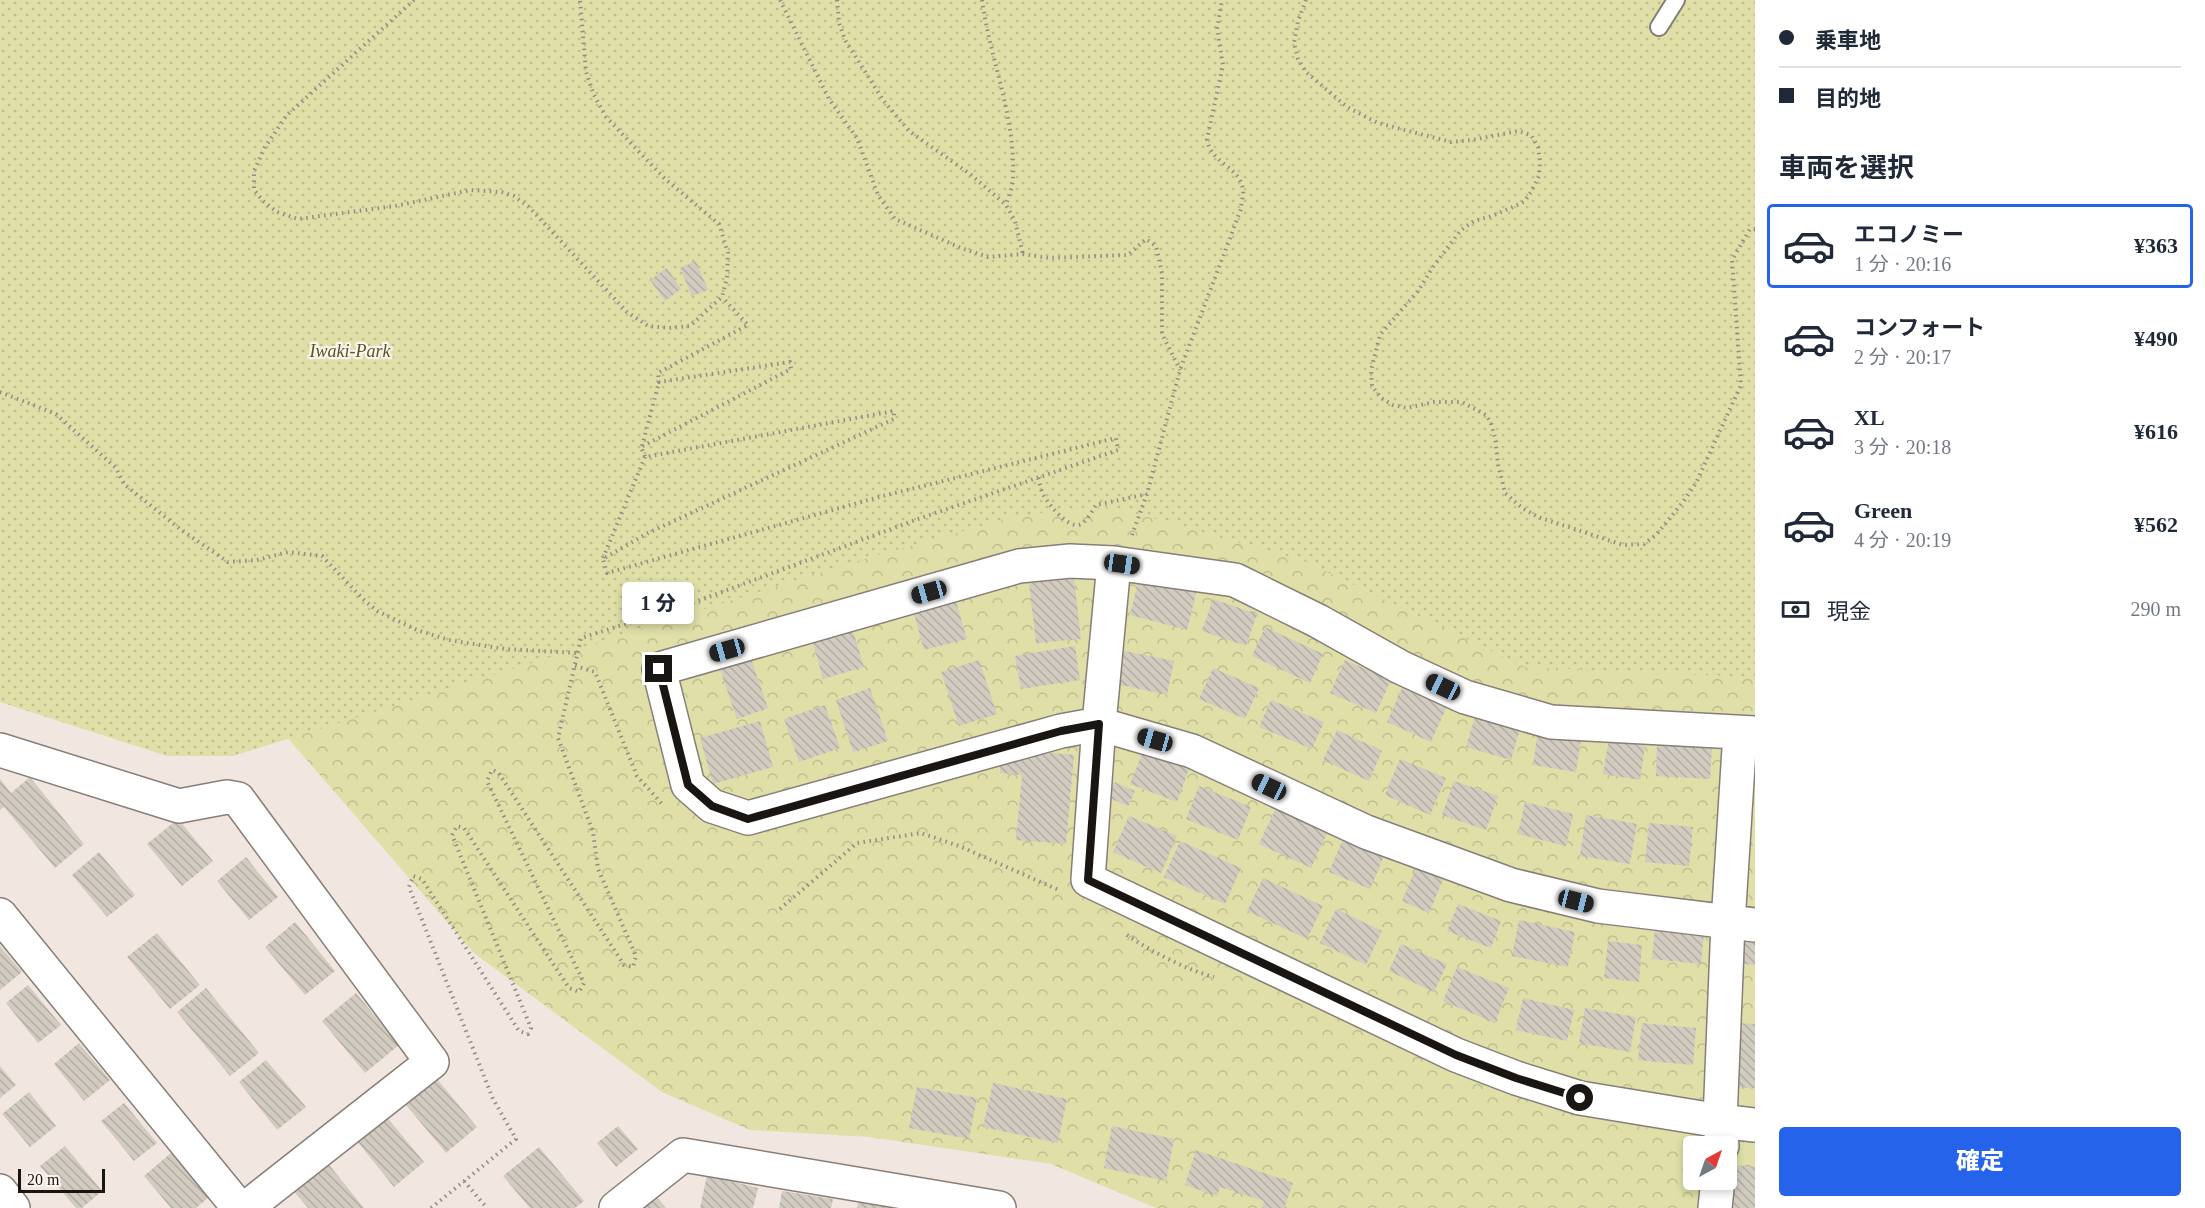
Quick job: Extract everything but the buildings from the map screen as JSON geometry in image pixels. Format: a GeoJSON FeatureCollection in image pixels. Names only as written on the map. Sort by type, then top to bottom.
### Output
{"type":"FeatureCollection","features":[{"type":"Feature","properties":{"kind":"street"},"geometry":{"type":"LineString","coordinates":[[1721,1134],[1742,924],[1747,733],[1551,722],[1465,697],[1400,666],[1318,621],[1235,580],[1118,563],[1070,561],[1019,566],[659,669],[688,785],[712,806],[748,819],[1061,731],[1099,724],[1192,751],[1366,832],[1511,885],[1598,906],[1742,924]]}},
{"type":"Feature","properties":{"kind":"street"},"geometry":{"type":"LineString","coordinates":[[1118,563],[1099,724],[1088,880],[1456,1055],[1516,1078],[1580,1098],[1721,1134],[1755,1125]]}},
{"type":"Feature","properties":{"kind":"street"},"geometry":{"type":"LineString","coordinates":[[0,750],[179,806],[226,797],[238,800],[432,1062],[246,1208]]}},
{"type":"Feature","properties":{"kind":"street"},"geometry":{"type":"LineString","coordinates":[[0,915],[239,1208]]}},
{"type":"Feature","properties":{"kind":"street"},"geometry":{"type":"LineString","coordinates":[[615,1208],[683,1155],[999,1208]]}},
{"type":"Feature","properties":{"kind":"street"},"geometry":{"type":"LineString","coordinates":[[1715,1208],[1717,1190]]}},
{"type":"Feature","properties":{"kind":"lane"},"geometry":{"type":"LineString","coordinates":[[1659,27],[1676,0]]}},
{"type":"Feature","properties":{"kind":"path"},"geometry":{"type":"LineString","coordinates":[[414,0],[287,115],[265,147],[254,171],[254,190],[263,201],[277,212],[298,219],[395,206],[471,190],[501,192],[514,196],[530,207],[627,312],[648,326],[669,328],[690,326],[722,297],[727,278],[728,253],[719,224],[665,179],[606,117],[594,95],[586,72],[580,0]]}},
{"type":"Feature","properties":{"kind":"path"},"geometry":{"type":"LineString","coordinates":[[780,0],[829,99],[857,138],[878,195],[895,219],[961,248],[988,257],[1023,254],[1049,258],[1128,255],[1146,239],[1155,246],[1162,273],[1162,334],[1180,370]]}},
{"type":"Feature","properties":{"kind":"path"},"geometry":{"type":"LineString","coordinates":[[837,0],[839,23],[845,40],[883,100],[909,132],[970,174],[1006,205],[1015,221],[1023,254]]}},
{"type":"Feature","properties":{"kind":"path"},"geometry":{"type":"LineString","coordinates":[[982,0],[1004,97],[1011,145],[1013,180],[1006,205]]}},
{"type":"Feature","properties":{"kind":"path"},"geometry":{"type":"LineString","coordinates":[[1118,563],[1147,494],[1180,370],[1241,209],[1243,189],[1237,177],[1214,156],[1207,139],[1223,65],[1217,29],[1222,0]]}},
{"type":"Feature","properties":{"kind":"path"},"geometry":{"type":"LineString","coordinates":[[1306,0],[1298,21],[1294,43],[1298,59],[1306,72],[1347,107],[1378,123],[1451,142],[1518,131],[1531,135],[1538,147],[1539,176],[1524,202],[1474,221],[1461,230],[1418,291],[1380,335],[1371,370],[1372,386],[1381,398],[1393,405],[1407,408],[1434,402],[1462,402],[1486,415],[1495,436],[1498,464],[1505,493],[1522,508],[1538,517],[1623,545],[1644,544],[1656,535],[1683,502],[1696,483],[1741,385],[1732,260],[1750,229],[1755,229]]}},
{"type":"Feature","properties":{"kind":"path"},"geometry":{"type":"LineString","coordinates":[[431,1208],[516,1139],[493,1099],[409,887],[414,876],[422,879],[519,1030],[528,1034],[531,1028],[452,835],[457,826],[464,828],[569,988],[579,992],[584,983],[487,781],[492,770],[498,772],[624,965],[633,967],[636,956],[598,869],[593,832],[558,738],[581,638],[695,602],[1118,450],[1116,438],[879,497],[607,573],[603,559],[645,457],[641,447],[659,382],[658,373],[748,325],[722,297]]}},
{"type":"Feature","properties":{"kind":"path"},"geometry":{"type":"LineString","coordinates":[[641,447],[791,369],[790,362],[659,382]]}},
{"type":"Feature","properties":{"kind":"path"},"geometry":{"type":"LineString","coordinates":[[0,392],[56,414],[116,468],[124,484],[180,529],[228,562],[257,560],[288,552],[306,552],[322,556],[377,611],[417,630],[449,640],[505,649],[578,653]]}},
{"type":"Feature","properties":{"kind":"path"},"geometry":{"type":"LineString","coordinates":[[603,559],[648,533],[894,419],[894,411],[645,457]]}},
{"type":"Feature","properties":{"kind":"path"},"geometry":{"type":"LineString","coordinates":[[1038,478],[1044,496],[1074,525],[1081,524],[1096,505],[1147,494]]}},
{"type":"Feature","properties":{"kind":"path"},"geometry":{"type":"LineString","coordinates":[[575,666],[595,672],[637,776],[665,807]]}},
{"type":"Feature","properties":{"kind":"path"},"geometry":{"type":"LineString","coordinates":[[464,1181],[487,1208]]}},
{"type":"Feature","properties":{"kind":"green space"},"geometry":{"type":"Polygon","coordinates":[[[0,0],[1755,0],[1755,1208],[1156,1208],[1051,1164],[869,1137],[750,1130],[662,1092],[475,954],[247,691],[0,0]]]}},
{"type":"Feature","properties":{"kind":"green space","name":"Iwaki-Park"},"geometry":{"type":"Polygon","coordinates":[[[0,0],[1755,0],[1755,677],[1525,667],[1304,561],[1106,505],[1017,516],[871,557],[233,756],[167,756],[0,702],[0,0]]]}},
{"type":"Feature","properties":{"kind":"route"},"geometry":{"type":"LineString","coordinates":[[659,669],[688,785],[712,806],[748,819],[1061,731],[1099,724],[1088,880],[1456,1055],[1516,1078],[1580,1098]]}}]}
